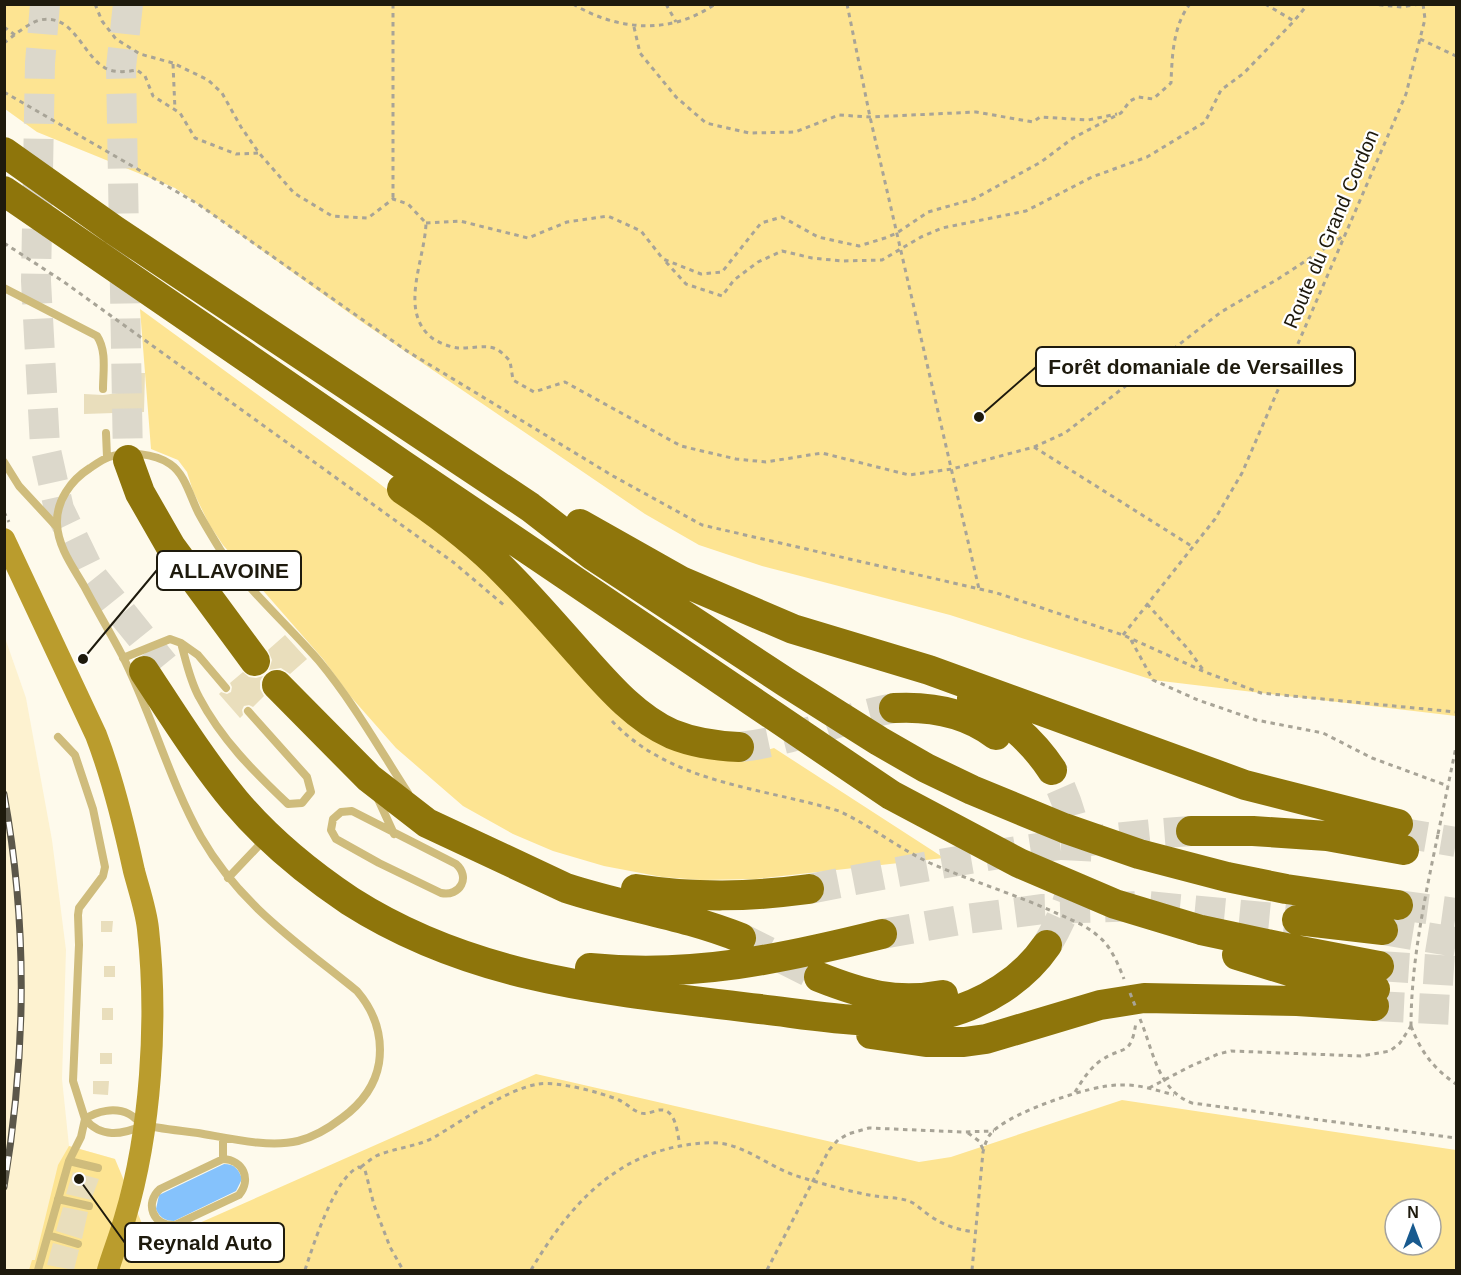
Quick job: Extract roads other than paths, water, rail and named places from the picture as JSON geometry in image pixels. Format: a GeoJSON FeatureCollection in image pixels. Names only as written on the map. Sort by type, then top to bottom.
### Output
{"type":"FeatureCollection","features":[{"type":"Feature","properties":{"kind":"highway"},"geometry":{"type":"LineString","coordinates":[[4,137],[102,206],[114,230]]}},
{"type":"Feature","properties":{"kind":"highway"},"geometry":{"type":"LineString","coordinates":[[4,152],[114,230],[530,507],[592,555],[787,683],[926,768],[972,790],[1139,854],[1286,889],[1390,918],[1297,920]]}},
{"type":"Feature","properties":{"kind":"highway"},"geometry":{"type":"LineString","coordinates":[[4,191],[403,465],[891,795],[1018,863],[1115,904],[1201,930],[1212,949],[1289,971],[1376,987],[1285,1000],[1144,998],[1100,1005],[986,1039],[945,1043],[884,1037],[754,1016],[658,997],[535,977],[492,966],[435,946],[348,900],[268,836],[214,775],[153,659]]}},
{"type":"Feature","properties":{"kind":"highway"},"geometry":{"type":"LineString","coordinates":[[117,459],[140,493],[171,547],[255,661]]}},
{"type":"Feature","properties":{"kind":"highway"},"geometry":{"type":"LineString","coordinates":[[403,465],[399,487],[442,516],[479,546],[631,706],[657,726],[680,737],[706,744],[739,747]]}},
{"type":"Feature","properties":{"kind":"highway"},"geometry":{"type":"LineString","coordinates":[[530,507],[556,510],[681,581],[793,629],[933,680],[970,697],[994,711],[1024,734],[1042,771],[988,729],[970,719],[932,708],[894,708]]}},
{"type":"Feature","properties":{"kind":"highway"},"geometry":{"type":"LineString","coordinates":[[793,629],[928,670],[1245,785],[1400,835],[1327,836],[1188,825]]}},
{"type":"Feature","properties":{"kind":"highway"},"geometry":{"type":"LineString","coordinates":[[153,659],[227,764],[279,823],[333,867],[389,905],[428,924],[472,941],[548,963],[592,969],[651,972],[729,967],[768,961],[882,934]]}},
{"type":"Feature","properties":{"kind":"highway"},"geometry":{"type":"LineString","coordinates":[[277,685],[426,836],[605,885],[679,896],[724,897],[809,888]]}},
{"type":"Feature","properties":{"kind":"highway"},"geometry":{"type":"LineString","coordinates":[[467,846],[566,888],[714,927],[741,938]]}},
{"type":"Feature","properties":{"kind":"highway"},"geometry":{"type":"LineString","coordinates":[[658,997],[849,1019],[922,1018],[963,1008],[987,997],[1016,978],[1040,955],[1039,941],[1012,957],[983,979],[967,988],[947,994],[907,999],[885,998],[819,977]]}},
{"type":"Feature","properties":{"kind":"main road"},"geometry":{"type":"LineString","coordinates":[[4,538],[96,735],[116,793],[148,927],[152,1009],[145,1125],[125,1218],[108,1270]]}},
{"type":"Feature","properties":{"kind":"lane"},"geometry":{"type":"LineString","coordinates":[[4,288],[97,336],[103,351],[103,389]]}},
{"type":"Feature","properties":{"kind":"lane"},"geometry":{"type":"LineString","coordinates":[[106,433],[117,459]]}},
{"type":"Feature","properties":{"kind":"lane"},"geometry":{"type":"LineString","coordinates":[[248,711],[307,777],[310,792],[302,803],[288,804],[263,781],[225,738],[197,694],[153,659],[64,550],[57,527],[57,516],[66,491],[82,473],[129,454],[151,456],[173,465],[223,554],[331,676],[356,711],[426,836],[460,867],[464,878],[460,888],[451,893],[441,893],[379,863],[336,839],[333,835],[331,824],[333,819],[341,812],[352,811],[394,834],[426,836]]}},
{"type":"Feature","properties":{"kind":"lane"},"geometry":{"type":"LineString","coordinates":[[4,462],[19,486],[57,527]]}},
{"type":"Feature","properties":{"kind":"lane"},"geometry":{"type":"LineString","coordinates":[[153,659],[198,655],[226,688]]}},
{"type":"Feature","properties":{"kind":"lane"},"geometry":{"type":"LineString","coordinates":[[38,1270],[69,1161],[81,1137],[86,1119],[94,1113],[104,1110],[127,1113],[145,1125],[223,1138],[278,1143],[297,1141],[316,1135],[353,1110],[373,1084],[381,1052],[375,1018],[368,1004],[357,991],[263,916],[228,878],[201,837],[188,812],[159,737],[153,659]]}},
{"type":"Feature","properties":{"kind":"lane"},"geometry":{"type":"LineString","coordinates":[[58,737],[75,755],[93,809],[105,867],[103,876],[79,908],[73,1081],[86,1119],[94,1129],[125,1133],[145,1125]]}},
{"type":"Feature","properties":{"kind":"lane"},"geometry":{"type":"LineString","coordinates":[[369,778],[394,834]]}},
{"type":"Feature","properties":{"kind":"lane"},"geometry":{"type":"LineString","coordinates":[[228,878],[268,836]]}},
{"type":"Feature","properties":{"kind":"lane"},"geometry":{"type":"LineString","coordinates":[[223,1138],[223,1159]]}},
{"type":"Feature","properties":{"kind":"lane"},"geometry":{"type":"LineString","coordinates":[[223,1159],[239,1164],[245,1174],[245,1185],[239,1195],[175,1225],[166,1225],[157,1220],[151,1203],[160,1189],[223,1159]]}},
{"type":"Feature","properties":{"kind":"lane"},"geometry":{"type":"LineString","coordinates":[[69,1161],[98,1168]]}},
{"type":"Feature","properties":{"kind":"lane"},"geometry":{"type":"LineString","coordinates":[[58,1198],[89,1206]]}},
{"type":"Feature","properties":{"kind":"lane"},"geometry":{"type":"LineString","coordinates":[[48,1235],[78,1244]]}},
{"type":"Feature","properties":{"kind":"water"},"geometry":{"type":"Polygon","coordinates":[[[224,1164],[234,1166],[241,1176],[242,1179],[236,1191],[174,1221],[165,1219],[159,1214],[156,1209],[159,1195],[224,1164]]]}},
{"type":"Feature","properties":{"kind":"tunnel"},"geometry":{"type":"LineString","coordinates":[[45,4],[40,63],[36,281],[45,446],[59,509],[91,575],[164,665]]}},
{"type":"Feature","properties":{"kind":"tunnel"},"geometry":{"type":"LineString","coordinates":[[128,4],[121,67],[128,460]]}},
{"type":"Feature","properties":{"kind":"tunnel"},"geometry":{"type":"LineString","coordinates":[[739,747],[779,740],[894,708]]}},
{"type":"Feature","properties":{"kind":"tunnel"},"geometry":{"type":"LineString","coordinates":[[1047,945],[1068,900],[1074,879],[1076,858],[1071,815],[1052,770]]}},
{"type":"Feature","properties":{"kind":"tunnel"},"geometry":{"type":"LineString","coordinates":[[809,889],[1047,847],[1191,831]]}},
{"type":"Feature","properties":{"kind":"tunnel"},"geometry":{"type":"LineString","coordinates":[[1397,832],[1456,842]]}},
{"type":"Feature","properties":{"kind":"tunnel"},"geometry":{"type":"LineString","coordinates":[[1398,905],[1456,913]]}},
{"type":"Feature","properties":{"kind":"tunnel"},"geometry":{"type":"LineString","coordinates":[[882,934],[966,919],[1043,909],[1147,906],[1297,920]]}},
{"type":"Feature","properties":{"kind":"tunnel"},"geometry":{"type":"LineString","coordinates":[[1383,930],[1456,942]]}},
{"type":"Feature","properties":{"kind":"tunnel"},"geometry":{"type":"LineString","coordinates":[[741,938],[819,977]]}},
{"type":"Feature","properties":{"kind":"tunnel"},"geometry":{"type":"LineString","coordinates":[[1379,966],[1456,971]]}},
{"type":"Feature","properties":{"kind":"tunnel"},"geometry":{"type":"LineString","coordinates":[[1374,1006],[1456,1010]]}},
{"type":"Feature","properties":{"kind":"railway"},"geometry":{"type":"LineString","coordinates":[[4,794],[17,893],[21,990],[17,1088],[4,1187]]}},
{"type":"Feature","properties":{"kind":"place","name":"Forêt domaniale de Versailles"},"geometry":{"type":"Point","coordinates":[979,417]}},
{"type":"Feature","properties":{"kind":"place","name":"ALLAVOINE"},"geometry":{"type":"Point","coordinates":[83,659]}},
{"type":"Feature","properties":{"kind":"place","name":"Reynald Auto"},"geometry":{"type":"Point","coordinates":[79,1179]}}]}
